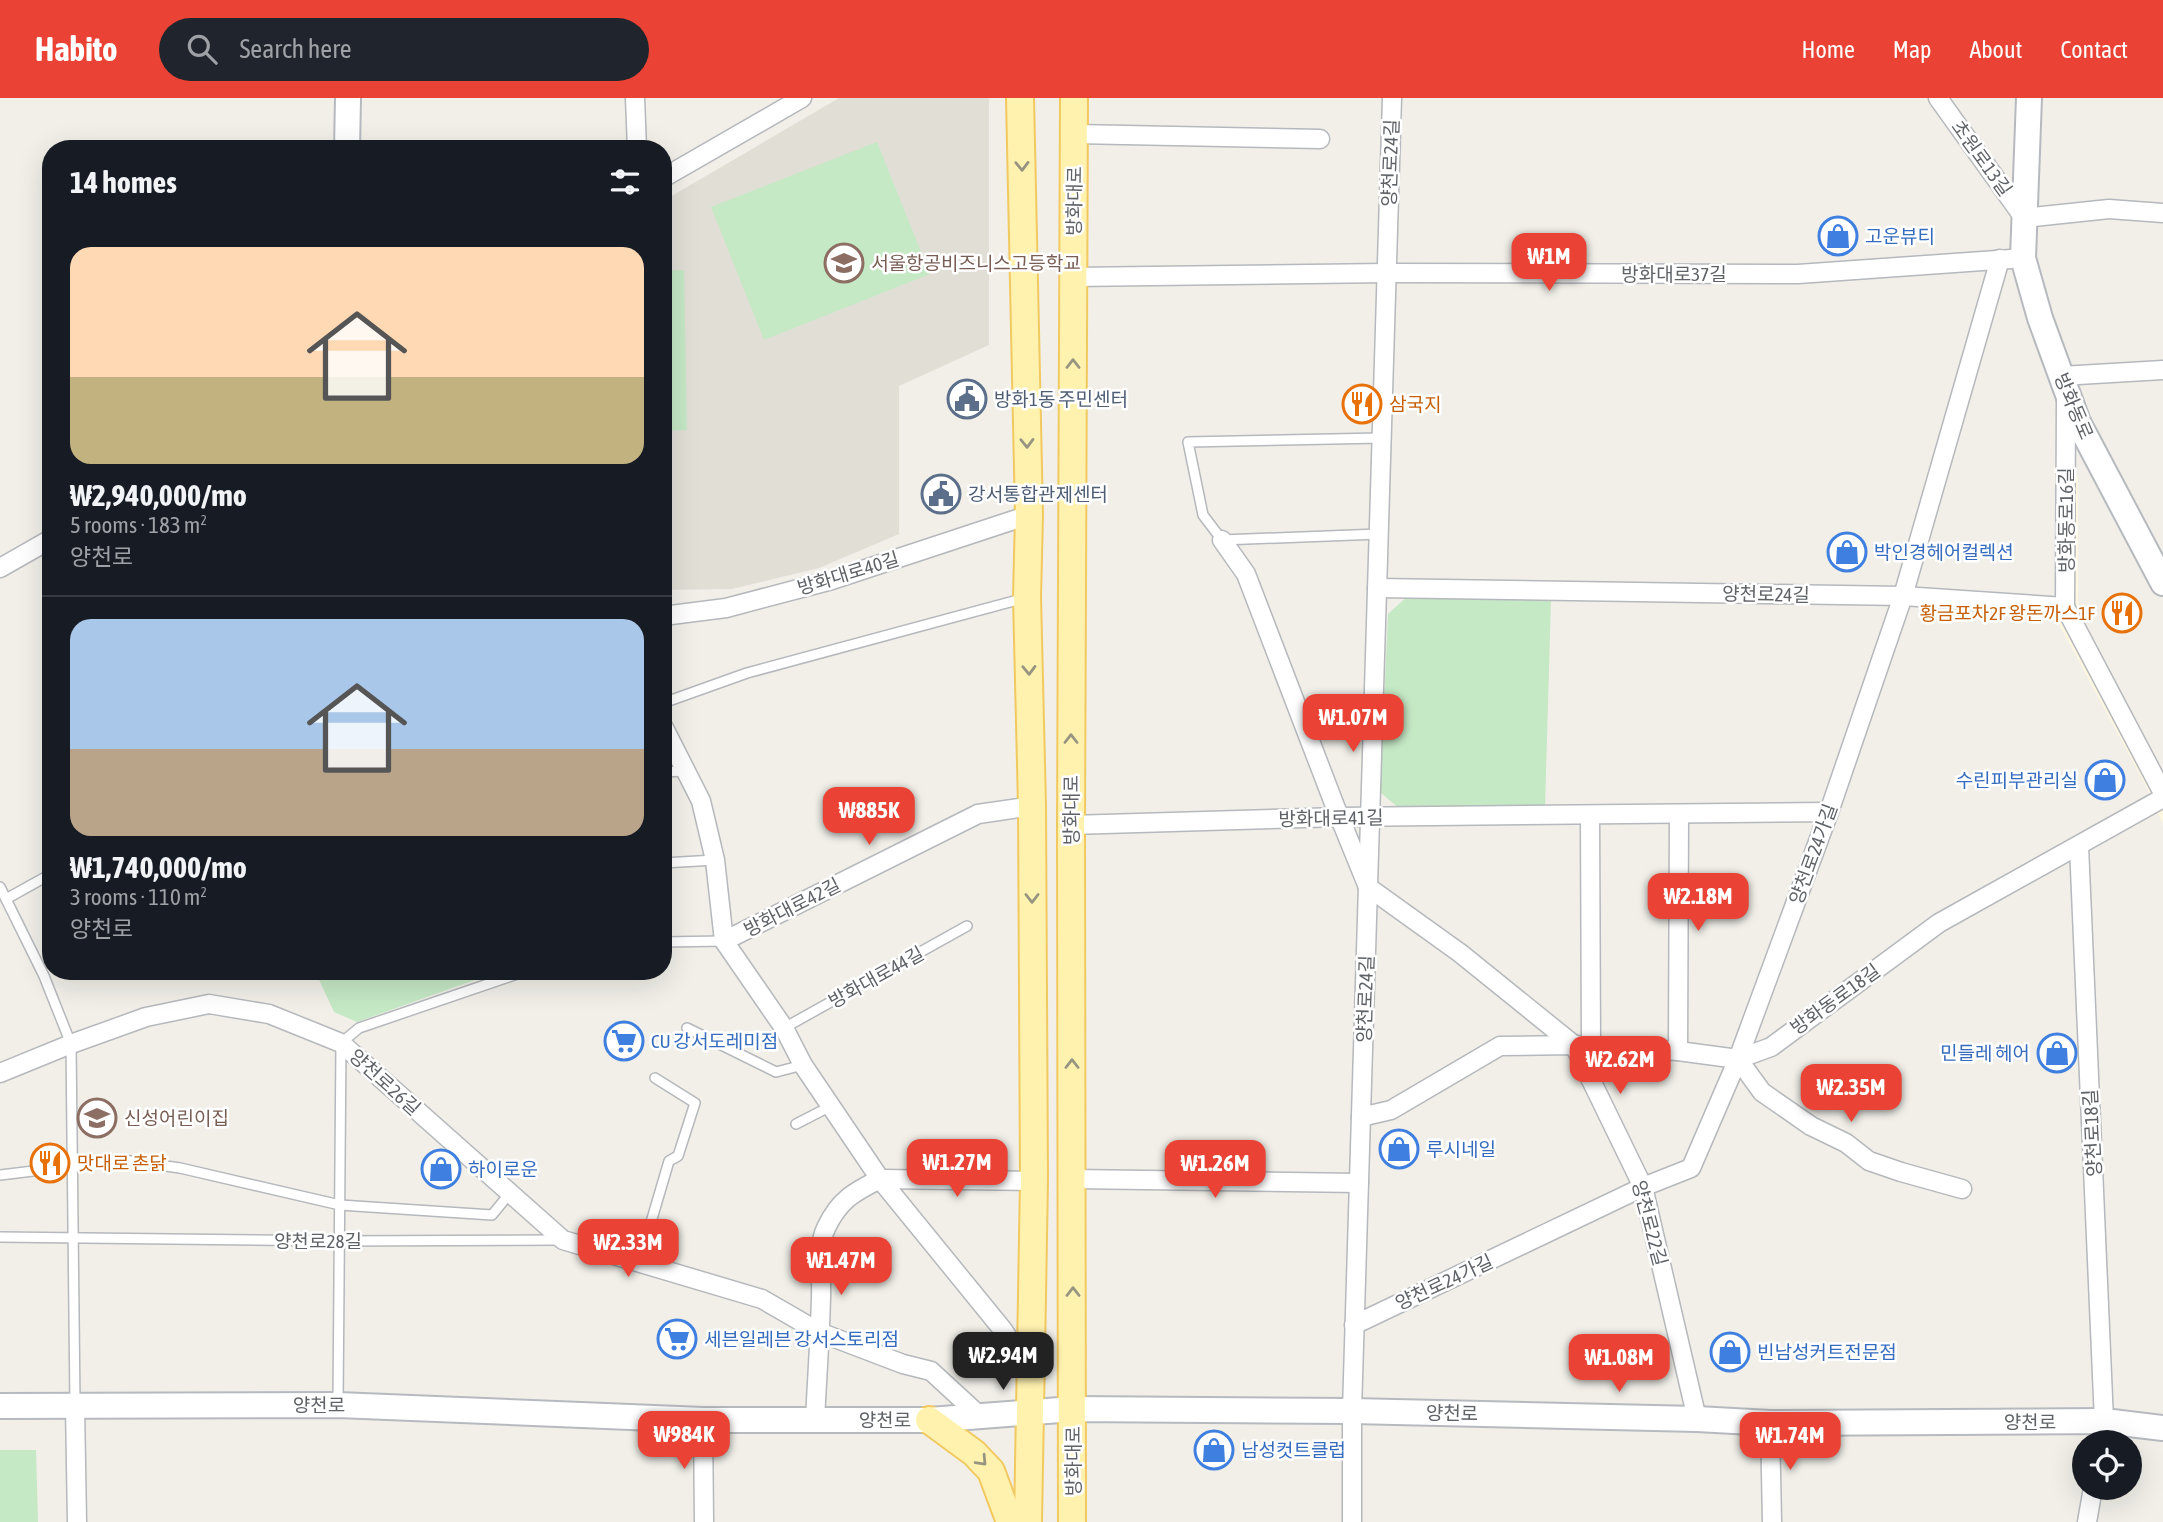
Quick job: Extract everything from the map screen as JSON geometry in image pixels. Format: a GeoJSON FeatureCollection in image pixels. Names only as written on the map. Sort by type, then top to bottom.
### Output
{"type":"FeatureCollection","features":[{"type":"Feature","properties":{"kind":"main road"},"geometry":{"type":"LineString","coordinates":[[347,140],[348,98]]}},
{"type":"Feature","properties":{"kind":"main road","name":"방화대로"},"geometry":{"type":"LineString","coordinates":[[1020,98],[1032,806],[1034,1181],[1028,1522]]}},
{"type":"Feature","properties":{"kind":"main road","name":"방화대로"},"geometry":{"type":"LineString","coordinates":[[1072,1522],[1074,98]]}},
{"type":"Feature","properties":{"kind":"main road","name":"방화동로"},"geometry":{"type":"LineString","coordinates":[[2029,98],[2024,218],[2012,259],[2040,318],[2078,422],[2163,583]]}},
{"type":"Feature","properties":{"kind":"main road","name":"양천로"},"geometry":{"type":"LineString","coordinates":[[0,1405],[338,1405],[703,1420],[929,1420],[1073,1409],[1352,1411],[2072,1431]]}},
{"type":"Feature","properties":{"kind":"main road"},"geometry":{"type":"LineString","coordinates":[[929,1420],[974,1453],[991,1471],[1010,1522]]}},
{"type":"Feature","properties":{"kind":"main road","name":"양천로"},"geometry":{"type":"LineString","coordinates":[[2133,1430],[2163,1428]]}},
{"type":"Feature","properties":{"kind":"street"},"geometry":{"type":"LineString","coordinates":[[635,98],[637,140]]}},
{"type":"Feature","properties":{"kind":"street"},"geometry":{"type":"LineString","coordinates":[[672,173],[802,98]]}},
{"type":"Feature","properties":{"kind":"street","name":"양천로24길"},"geometry":{"type":"LineString","coordinates":[[1352,1522],[1354,1325],[1392,98]]}},
{"type":"Feature","properties":{"kind":"street","name":"초원로13길"},"geometry":{"type":"LineString","coordinates":[[1938,98],[2024,218]]}},
{"type":"Feature","properties":{"kind":"street"},"geometry":{"type":"LineString","coordinates":[[1075,134],[1320,139]]}},
{"type":"Feature","properties":{"kind":"street"},"geometry":{"type":"LineString","coordinates":[[2024,218],[2109,209],[2163,213]]}},
{"type":"Feature","properties":{"kind":"street","name":"방화대로37길"},"geometry":{"type":"LineString","coordinates":[[1073,277],[1387,273],[1798,274],[2012,259]]}},
{"type":"Feature","properties":{"kind":"street","name":"양천로24가길"},"geometry":{"type":"LineString","coordinates":[[1354,1325],[1643,1187],[1691,1168],[1738,1059],[1829,812],[1903,596],[2012,259]]}},
{"type":"Feature","properties":{"kind":"street"},"geometry":{"type":"LineString","coordinates":[[2064,383],[2163,370]]}},
{"type":"Feature","properties":{"kind":"street","name":"방화동로16길"},"geometry":{"type":"LineString","coordinates":[[2064,383],[2065,607],[2163,796]]}},
{"type":"Feature","properties":{"kind":"street","name":"방화대로40길"},"geometry":{"type":"LineString","coordinates":[[672,615],[726,608],[832,580],[1029,515]]}},
{"type":"Feature","properties":{"kind":"street"},"geometry":{"type":"LineString","coordinates":[[1222,540],[1246,574],[1368,887]]}},
{"type":"Feature","properties":{"kind":"street"},"geometry":{"type":"LineString","coordinates":[[0,568],[42,544]]}},
{"type":"Feature","properties":{"kind":"street","name":"양천로24길"},"geometry":{"type":"LineString","coordinates":[[1377,588],[1903,596]]}},
{"type":"Feature","properties":{"kind":"street"},"geometry":{"type":"LineString","coordinates":[[1903,596],[2065,607]]}},
{"type":"Feature","properties":{"kind":"street"},"geometry":{"type":"LineString","coordinates":[[672,744],[701,801],[715,860],[724,941],[784,1028],[803,1065],[880,1179],[1003,1330],[1031,1373]]}},
{"type":"Feature","properties":{"kind":"street","name":"방화동로18길"},"geometry":{"type":"LineString","coordinates":[[1361,1117],[1391,1110],[1500,1046],[1582,1046],[1678,1051],[1738,1059],[1770,1047],[1939,923],[2163,796]]}},
{"type":"Feature","properties":{"kind":"street","name":"방화대로42길"},"geometry":{"type":"LineString","coordinates":[[724,941],[978,814],[1032,806]]}},
{"type":"Feature","properties":{"kind":"street","name":"방화대로41길"},"geometry":{"type":"LineString","coordinates":[[1071,825],[1339,817],[1829,812]]}},
{"type":"Feature","properties":{"kind":"street"},"geometry":{"type":"LineString","coordinates":[[1582,1046],[1590,815]]}},
{"type":"Feature","properties":{"kind":"street"},"geometry":{"type":"LineString","coordinates":[[1678,1051],[1679,815]]}},
{"type":"Feature","properties":{"kind":"street","name":"양천로18길"},"geometry":{"type":"LineString","coordinates":[[2079,846],[2103,1430]]}},
{"type":"Feature","properties":{"kind":"street","name":"양천로22길"},"geometry":{"type":"LineString","coordinates":[[1368,887],[1582,1046],[1643,1187],[1697,1419]]}},
{"type":"Feature","properties":{"kind":"street","name":"양천로26길"},"geometry":{"type":"LineString","coordinates":[[0,1073],[146,1017],[209,1004],[269,1014],[341,1043],[564,1240],[762,1299],[819,1332],[903,1364],[931,1371],[981,1417]]}},
{"type":"Feature","properties":{"kind":"street"},"geometry":{"type":"LineString","coordinates":[[1738,1059],[1762,1092],[1811,1126],[1846,1143],[1869,1160],[1962,1189]]}},
{"type":"Feature","properties":{"kind":"street"},"geometry":{"type":"LineString","coordinates":[[815,1420],[822,1294],[820,1266],[824,1230],[841,1202],[880,1179],[1034,1181]]}},
{"type":"Feature","properties":{"kind":"street"},"geometry":{"type":"LineString","coordinates":[[1073,1179],[1359,1183]]}},
{"type":"Feature","properties":{"kind":"street"},"geometry":{"type":"LineString","coordinates":[[75,1406],[77,1522]]}},
{"type":"Feature","properties":{"kind":"street"},"geometry":{"type":"LineString","coordinates":[[703,1420],[704,1522]]}},
{"type":"Feature","properties":{"kind":"street"},"geometry":{"type":"LineString","coordinates":[[1770,1423],[1772,1522]]}},
{"type":"Feature","properties":{"kind":"street"},"geometry":{"type":"LineString","coordinates":[[2087,1522],[2091,1500]]}},
{"type":"Feature","properties":{"kind":"lane"},"geometry":{"type":"LineString","coordinates":[[1379,534],[1222,540],[1203,514],[1188,442],[1381,438]]}},
{"type":"Feature","properties":{"kind":"lane"},"geometry":{"type":"LineString","coordinates":[[672,700],[747,673],[1027,597]]}},
{"type":"Feature","properties":{"kind":"lane"},"geometry":{"type":"LineString","coordinates":[[672,772],[685,771]]}},
{"type":"Feature","properties":{"kind":"lane"},"geometry":{"type":"LineString","coordinates":[[672,862],[715,860]]}},
{"type":"Feature","properties":{"kind":"lane"},"geometry":{"type":"LineString","coordinates":[[6,899],[42,879]]}},
{"type":"Feature","properties":{"kind":"lane"},"geometry":{"type":"LineString","coordinates":[[0,887],[42,972]]}},
{"type":"Feature","properties":{"kind":"lane","name":"방화대로44길"},"geometry":{"type":"LineString","coordinates":[[784,1028],[967,926]]}},
{"type":"Feature","properties":{"kind":"lane","name":"방화대로42길"},"geometry":{"type":"LineString","coordinates":[[672,942],[724,941]]}},
{"type":"Feature","properties":{"kind":"lane"},"geometry":{"type":"LineString","coordinates":[[46,980],[71,1044],[75,1406]]}},
{"type":"Feature","properties":{"kind":"lane"},"geometry":{"type":"LineString","coordinates":[[338,1405],[341,1043],[359,1028],[500,980]]}},
{"type":"Feature","properties":{"kind":"lane"},"geometry":{"type":"LineString","coordinates":[[687,1028],[776,1072],[803,1065]]}},
{"type":"Feature","properties":{"kind":"lane"},"geometry":{"type":"LineString","coordinates":[[639,1262],[669,1161],[678,1156],[695,1103],[655,1078]]}},
{"type":"Feature","properties":{"kind":"lane"},"geometry":{"type":"LineString","coordinates":[[796,1124],[831,1106]]}},
{"type":"Feature","properties":{"kind":"lane","name":"양천로28길"},"geometry":{"type":"LineString","coordinates":[[0,1175],[124,1160],[166,1166],[340,1205]]}},
{"type":"Feature","properties":{"kind":"lane"},"geometry":{"type":"LineString","coordinates":[[340,1205],[492,1215],[510,1193]]}},
{"type":"Feature","properties":{"kind":"lane","name":"양천로28길"},"geometry":{"type":"LineString","coordinates":[[0,1237],[339,1241],[564,1240]]}},
{"type":"Feature","properties":{"kind":"shaded area","name":"서울항공비즈니스고등학교"},"geometry":{"type":"Polygon","coordinates":[[[839,98],[989,98],[989,345],[899,386],[899,534],[819,568],[732,589],[672,590],[672,196],[839,98]]]}},
{"type":"Feature","properties":{"kind":"shaded area"},"geometry":{"type":"Polygon","coordinates":[[[2054,466],[2078,476],[2078,609],[2163,772],[2163,825],[2148,790],[2060,626],[2054,466]]]}},
{"type":"Feature","properties":{"kind":"green space"},"geometry":{"type":"Polygon","coordinates":[[[877,142],[930,274],[764,340],[711,207],[877,142]]]}},
{"type":"Feature","properties":{"kind":"green space"},"geometry":{"type":"Polygon","coordinates":[[[684,270],[687,430],[672,431],[672,271],[684,270]]]}},
{"type":"Feature","properties":{"kind":"green space"},"geometry":{"type":"Polygon","coordinates":[[[1410,594],[1551,599],[1545,808],[1401,810],[1380,792],[1388,614],[1410,594]]]}},
{"type":"Feature","properties":{"kind":"green space"},"geometry":{"type":"Polygon","coordinates":[[[319,980],[475,980],[357,1022],[334,1012],[319,980]]]}},
{"type":"Feature","properties":{"kind":"green space"},"geometry":{"type":"Polygon","coordinates":[[[0,1450],[36,1450],[38,1522],[0,1522],[0,1450]]]}},
{"type":"Feature","properties":{"kind":"place","name":"고운뷰티"},"geometry":{"type":"Point","coordinates":[1838,236]}},
{"type":"Feature","properties":{"kind":"place","name":"서울항공비즈니스고등학교"},"geometry":{"type":"Point","coordinates":[844,263]}},
{"type":"Feature","properties":{"kind":"place","name":"방화1동 주민센터"},"geometry":{"type":"Point","coordinates":[967,399]}},
{"type":"Feature","properties":{"kind":"place","name":"삼국지"},"geometry":{"type":"Point","coordinates":[1362,404]}},
{"type":"Feature","properties":{"kind":"place","name":"강서통합관제센터"},"geometry":{"type":"Point","coordinates":[941,494]}},
{"type":"Feature","properties":{"kind":"place","name":"박인경헤어컬렉션"},"geometry":{"type":"Point","coordinates":[1847,552]}},
{"type":"Feature","properties":{"kind":"place","name":"황금포차2F 왕돈까스1F"},"geometry":{"type":"Point","coordinates":[2122,613]}},
{"type":"Feature","properties":{"kind":"place","name":"수린피부관리실"},"geometry":{"type":"Point","coordinates":[2105,780]}},
{"type":"Feature","properties":{"kind":"place","name":"CU 강서도레미점"},"geometry":{"type":"Point","coordinates":[624,1041]}},
{"type":"Feature","properties":{"kind":"place","name":"민들레 헤어"},"geometry":{"type":"Point","coordinates":[2057,1053]}},
{"type":"Feature","properties":{"kind":"place","name":"신성어린이집"},"geometry":{"type":"Point","coordinates":[97,1118]}},
{"type":"Feature","properties":{"kind":"place","name":"루시네일"},"geometry":{"type":"Point","coordinates":[1399,1149]}},
{"type":"Feature","properties":{"kind":"place","name":"맛대로 촌닭"},"geometry":{"type":"Point","coordinates":[50,1163]}},
{"type":"Feature","properties":{"kind":"place","name":"하이로운"},"geometry":{"type":"Point","coordinates":[441,1169]}},
{"type":"Feature","properties":{"kind":"place","name":"세븐일레븐 강서스토리점"},"geometry":{"type":"Point","coordinates":[677,1339]}},
{"type":"Feature","properties":{"kind":"place","name":"빈남성커트전문점"},"geometry":{"type":"Point","coordinates":[1730,1352]}},
{"type":"Feature","properties":{"kind":"place","name":"남성컷트클럽"},"geometry":{"type":"Point","coordinates":[1214,1450]}}]}
